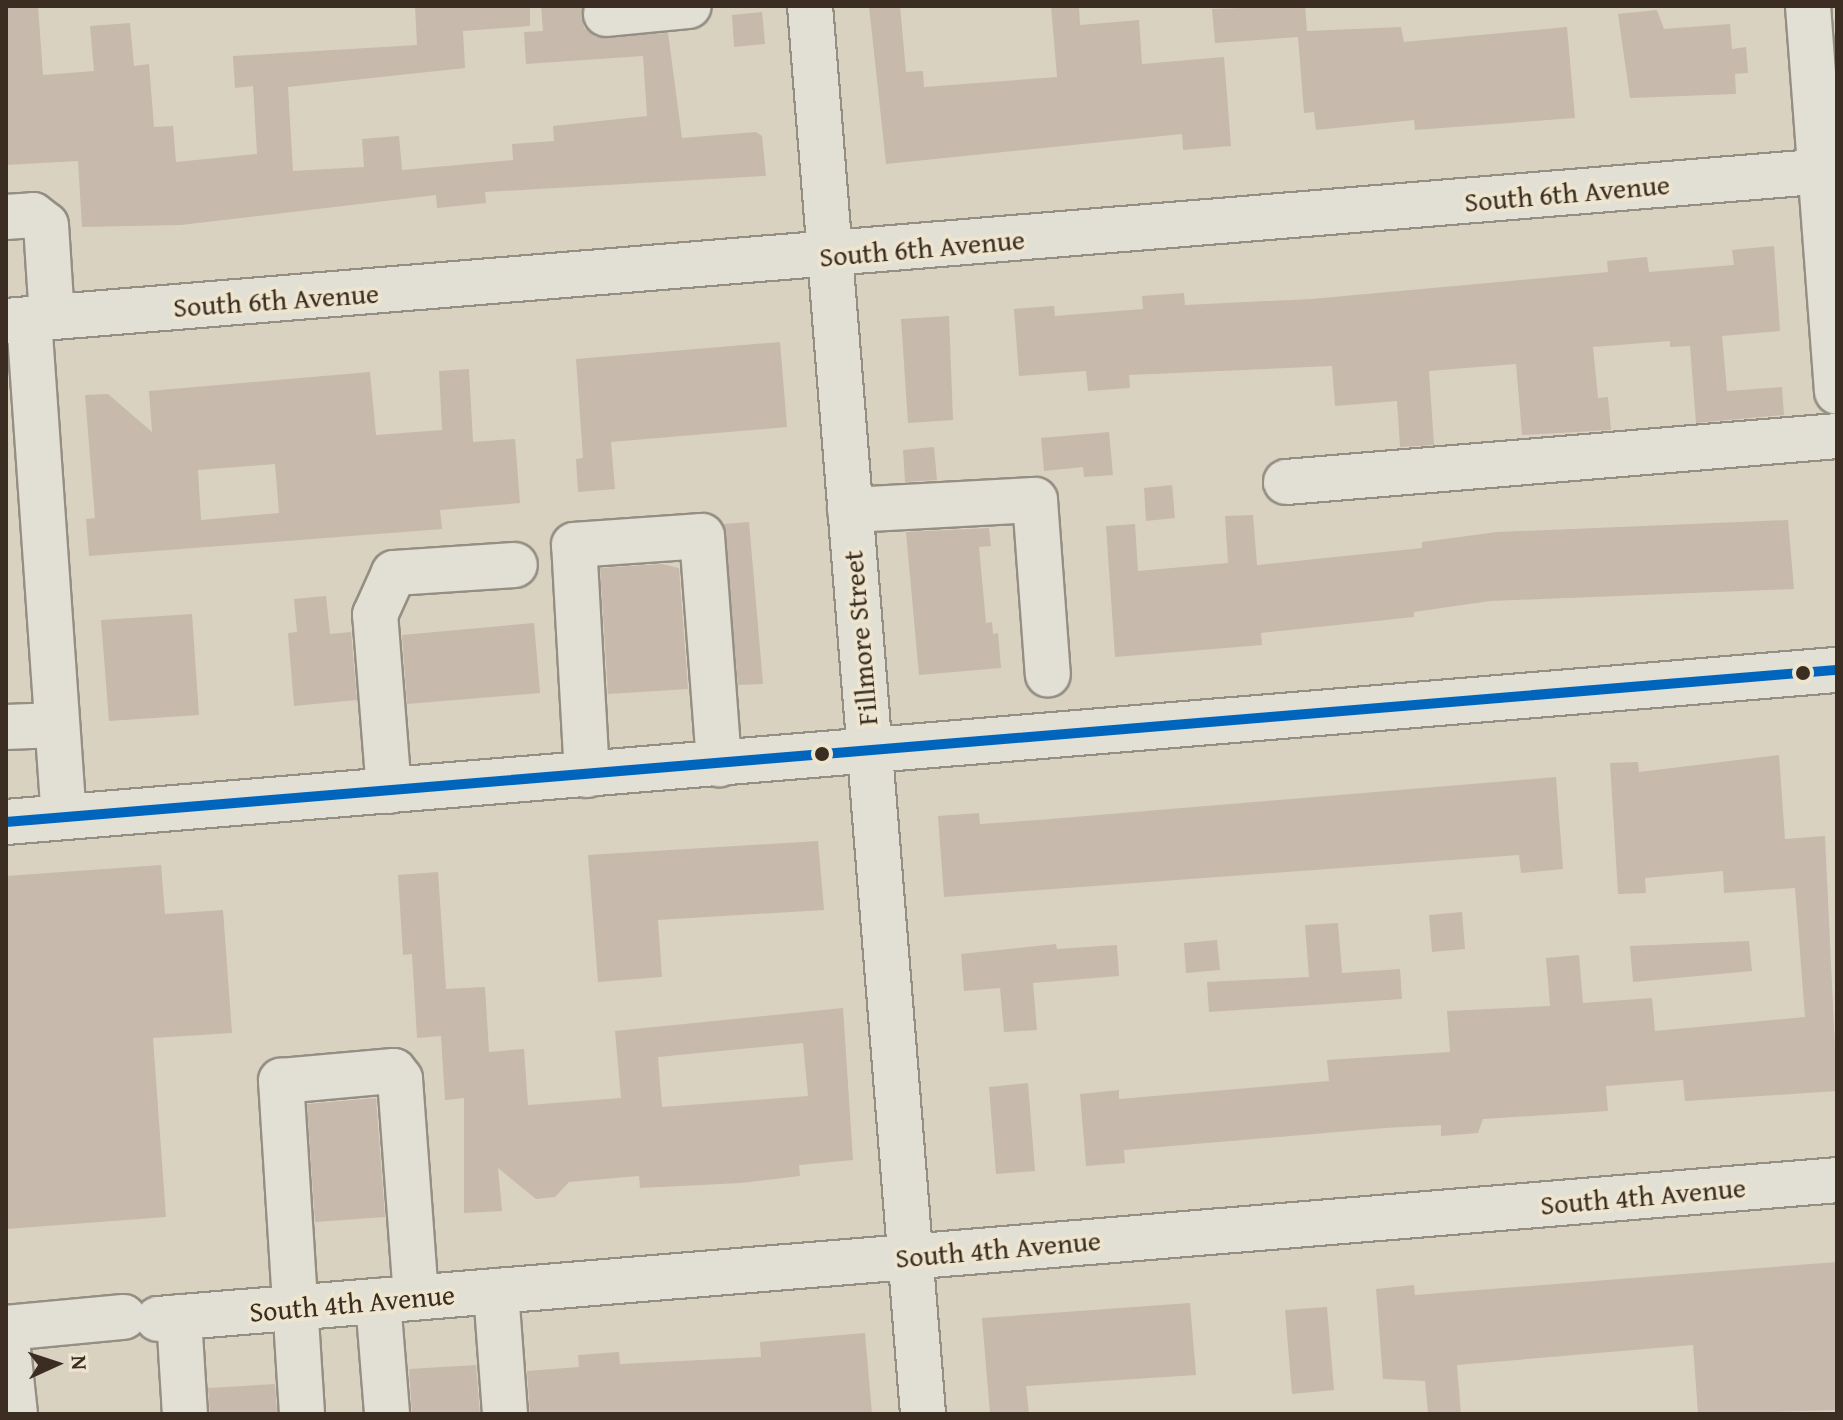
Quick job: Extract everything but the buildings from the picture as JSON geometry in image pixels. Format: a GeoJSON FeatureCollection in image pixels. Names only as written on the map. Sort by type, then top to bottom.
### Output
{"type":"FeatureCollection","features":[{"type":"Feature","properties":{"kind":"street"},"geometry":{"type":"LineString","coordinates":[[606,14],[689,6]]}},
{"type":"Feature","properties":{"kind":"street","name":"Fillmore Street"},"geometry":{"type":"LineString","coordinates":[[810,6],[923,1414]]}},
{"type":"Feature","properties":{"kind":"street"},"geometry":{"type":"LineString","coordinates":[[1808,6],[1829,171],[1837,392]]}},
{"type":"Feature","properties":{"kind":"street","name":"South 6th Avenue"},"geometry":{"type":"LineString","coordinates":[[25,319],[830,256],[1829,171]]}},
{"type":"Feature","properties":{"kind":"street"},"geometry":{"type":"LineString","coordinates":[[6,217],[33,215],[46,225],[25,319],[20,411],[47,572],[64,817]]}},
{"type":"Feature","properties":{"kind":"street"},"geometry":{"type":"LineString","coordinates":[[1286,482],[1837,436]]}},
{"type":"Feature","properties":{"kind":"street"},"geometry":{"type":"LineString","coordinates":[[6,451],[17,472],[13,490],[47,572]]}},
{"type":"Feature","properties":{"kind":"street"},"geometry":{"type":"LineString","coordinates":[[850,510],[1035,500],[1048,675]]}},
{"type":"Feature","properties":{"kind":"street"},"geometry":{"type":"LineString","coordinates":[[587,775],[574,545],[702,536],[719,764]]}},
{"type":"Feature","properties":{"kind":"street"},"geometry":{"type":"LineString","coordinates":[[389,791],[375,615],[394,573],[515,565]]}},
{"type":"Feature","properties":{"kind":"street"},"geometry":{"type":"LineString","coordinates":[[6,822],[1837,670]]}},
{"type":"Feature","properties":{"kind":"street"},"geometry":{"type":"LineString","coordinates":[[6,727],[57,725]]}},
{"type":"Feature","properties":{"kind":"street"},"geometry":{"type":"LineString","coordinates":[[302,1414],[277,1089],[281,1081],[394,1071],[400,1079],[397,1299],[387,1414]]}},
{"type":"Feature","properties":{"kind":"street","name":"South 4th Avenue"},"geometry":{"type":"LineString","coordinates":[[6,1330],[1837,1180]]}},
{"type":"Feature","properties":{"kind":"street"},"geometry":{"type":"LineString","coordinates":[[496,1291],[505,1414]]}},
{"type":"Feature","properties":{"kind":"street"},"geometry":{"type":"LineString","coordinates":[[153,1318],[185,1414]]}},
{"type":"Feature","properties":{"kind":"street"},"geometry":{"type":"LineString","coordinates":[[6,1330],[15,1414]]}},
{"type":"Feature","properties":{"kind":"transit line"},"geometry":{"type":"LineString","coordinates":[[6,822],[1837,670]]}}]}
